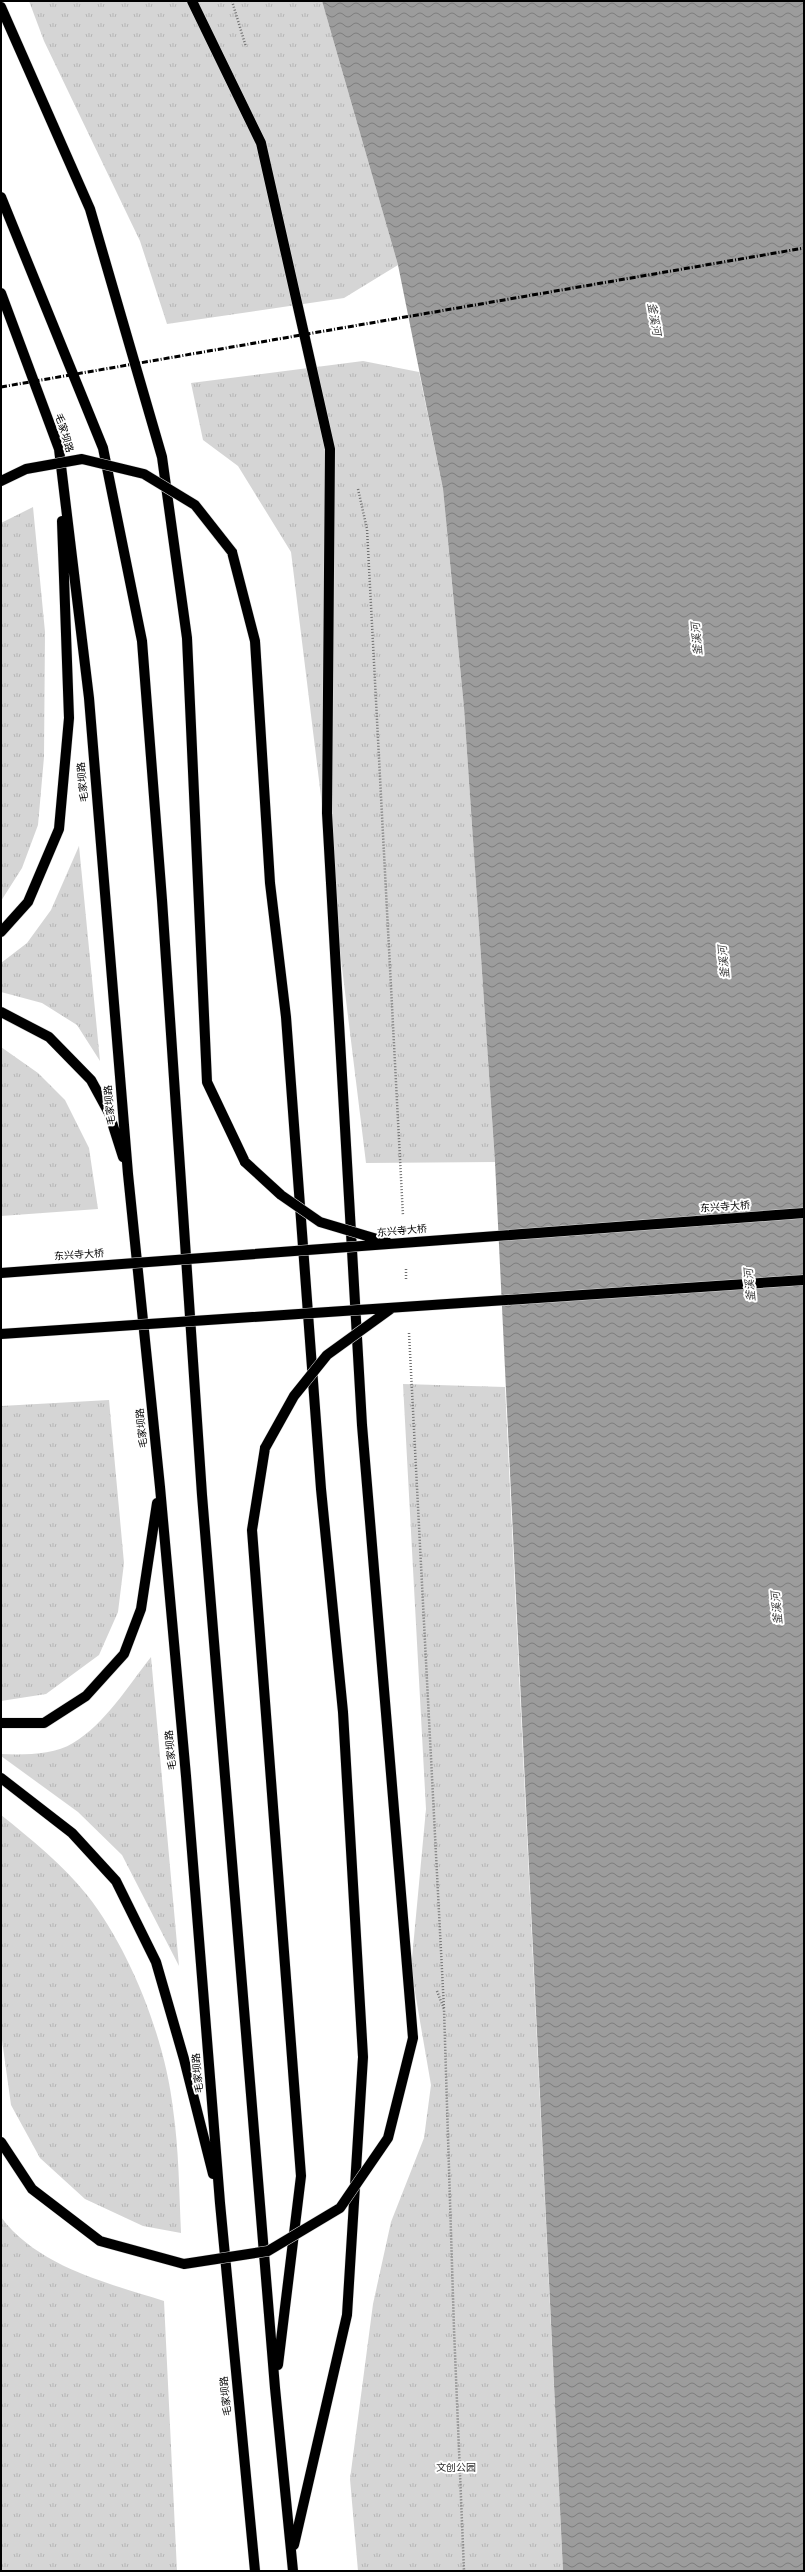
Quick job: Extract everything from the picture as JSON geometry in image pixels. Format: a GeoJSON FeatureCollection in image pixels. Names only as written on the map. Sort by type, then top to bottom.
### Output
{"type":"FeatureCollection","features":[{"type":"Feature","properties":{"kind":"main road"},"geometry":{"type":"LineString","coordinates":[[1,2142],[32,2189],[100,2241],[184,2264],[268,2251],[340,2208],[388,2138],[413,2038],[362,1425],[327,821],[330,449],[261,143],[192,1]]}},
{"type":"Feature","properties":{"kind":"main road"},"geometry":{"type":"LineString","coordinates":[[1,7],[90,209],[162,458],[187,638],[207,1082],[245,1162],[281,1195],[320,1222],[393,1244]]}},
{"type":"Feature","properties":{"kind":"main road"},"geometry":{"type":"LineString","coordinates":[[1,198],[103,448],[142,641],[163,908],[202,1495],[275,2388],[293,2571]]}},
{"type":"Feature","properties":{"kind":"main road","name":"毛家坝路"},"geometry":{"type":"LineString","coordinates":[[1,293],[59,449],[89,698],[128,1174],[160,1487],[186,1776],[220,2203],[255,2571]]}},
{"type":"Feature","properties":{"kind":"main road"},"geometry":{"type":"LineString","coordinates":[[1,932],[28,902],[59,828],[69,718],[59,449]]}},
{"type":"Feature","properties":{"kind":"main road"},"geometry":{"type":"LineString","coordinates":[[1,481],[26,469],[82,459],[144,474],[195,505],[232,552],[255,641],[270,883],[286,1017],[321,1489],[343,1712],[363,2057],[347,2315],[292,2555]]}},
{"type":"Feature","properties":{"kind":"main road"},"geometry":{"type":"LineString","coordinates":[[1,1012],[49,1037],[91,1080],[109,1113],[128,1174]]}},
{"type":"Feature","properties":{"kind":"main road","name":"东兴寺大桥"},"geometry":{"type":"LineString","coordinates":[[1,1273],[804,1213]]}},
{"type":"Feature","properties":{"kind":"main road"},"geometry":{"type":"LineString","coordinates":[[1,1334],[804,1280]]}},
{"type":"Feature","properties":{"kind":"main road"},"geometry":{"type":"LineString","coordinates":[[275,2388],[301,2176],[252,1530],[265,1448],[294,1396],[327,1355],[392,1307]]}},
{"type":"Feature","properties":{"kind":"main road"},"geometry":{"type":"LineString","coordinates":[[1,1723],[44,1723],[86,1696],[124,1654],[141,1609],[160,1487]]}},
{"type":"Feature","properties":{"kind":"main road"},"geometry":{"type":"LineString","coordinates":[[1,1778],[72,1833],[116,1881],[156,1962],[184,2059],[220,2203]]}},
{"type":"Feature","properties":{"kind":"path"},"geometry":{"type":"LineString","coordinates":[[232,1],[248,54]]}},
{"type":"Feature","properties":{"kind":"path"},"geometry":{"type":"LineString","coordinates":[[357,483],[367,529],[403,1221]]}},
{"type":"Feature","properties":{"kind":"path"},"geometry":{"type":"LineString","coordinates":[[405,1261],[406,1285]]}},
{"type":"Feature","properties":{"kind":"path"},"geometry":{"type":"LineString","coordinates":[[408,1325],[444,2009],[454,2329],[464,2571]]}},
{"type":"Feature","properties":{"kind":"path"},"geometry":{"type":"LineString","coordinates":[[436,1988],[444,2009]]}},
{"type":"Feature","properties":{"kind":"green space"},"geometry":{"type":"Polygon","coordinates":[[[29,1],[322,1],[398,265],[344,298],[167,324],[140,241],[44,41],[29,1]]]}},
{"type":"Feature","properties":{"kind":"green space"},"geometry":{"type":"Polygon","coordinates":[[[363,361],[419,372],[443,489],[464,708],[495,1162],[366,1163],[291,552],[238,466],[203,440],[191,383],[363,361]]]}},
{"type":"Feature","properties":{"kind":"green space"},"geometry":{"type":"Polygon","coordinates":[[[33,507],[45,632],[44,757],[38,825],[22,868],[1,901],[1,523],[33,507]]]}},
{"type":"Feature","properties":{"kind":"green space"},"geometry":{"type":"Polygon","coordinates":[[[79,846],[100,1061],[77,1025],[42,1003],[1,992],[1,963],[27,943],[51,910],[79,846]]]}},
{"type":"Feature","properties":{"kind":"green space"},"geometry":{"type":"Polygon","coordinates":[[[1,1047],[38,1073],[65,1100],[89,1148],[98,1209],[1,1216],[1,1047]]]}},
{"type":"Feature","properties":{"kind":"green space","name":"文创公园"},"geometry":{"type":"Polygon","coordinates":[[[403,1384],[505,1387],[563,2571],[358,2571],[350,2479],[373,2304],[391,2222],[424,2138],[431,2085],[411,1969],[426,1809],[403,1384]]]}},
{"type":"Feature","properties":{"kind":"green space"},"geometry":{"type":"Polygon","coordinates":[[[109,1400],[124,1563],[118,1612],[99,1655],[46,1694],[1,1701],[1,1406],[109,1400]]]}},
{"type":"Feature","properties":{"kind":"green space"},"geometry":{"type":"Polygon","coordinates":[[[151,1657],[179,1966],[122,1855],[78,1812],[1,1756],[1,1754],[48,1752],[73,1743],[85,1735],[106,1715],[151,1657]]]}},
{"type":"Feature","properties":{"kind":"green space"},"geometry":{"type":"Polygon","coordinates":[[[1,1815],[57,1863],[87,1895],[103,1917],[118,1942],[144,1997],[154,2025],[169,2082],[176,2140],[181,2233],[143,2226],[85,2199],[40,2158],[11,2105],[1,2033],[1,1815]]]}},
{"type":"Feature","properties":{"kind":"green space"},"geometry":{"type":"Polygon","coordinates":[[[1,2217],[16,2234],[34,2249],[54,2261],[98,2280],[164,2301],[177,2571],[1,2571],[1,2217]]]}},
{"type":"Feature","properties":{"kind":"water","name":"釜溪河"},"geometry":{"type":"Polygon","coordinates":[[[322,1],[804,1],[804,2571],[563,2571],[495,1162],[464,708],[443,489],[398,265],[322,1]]]}},
{"type":"Feature","properties":{"kind":"railway"},"geometry":{"type":"LineString","coordinates":[[1,387],[804,248]]}}]}
